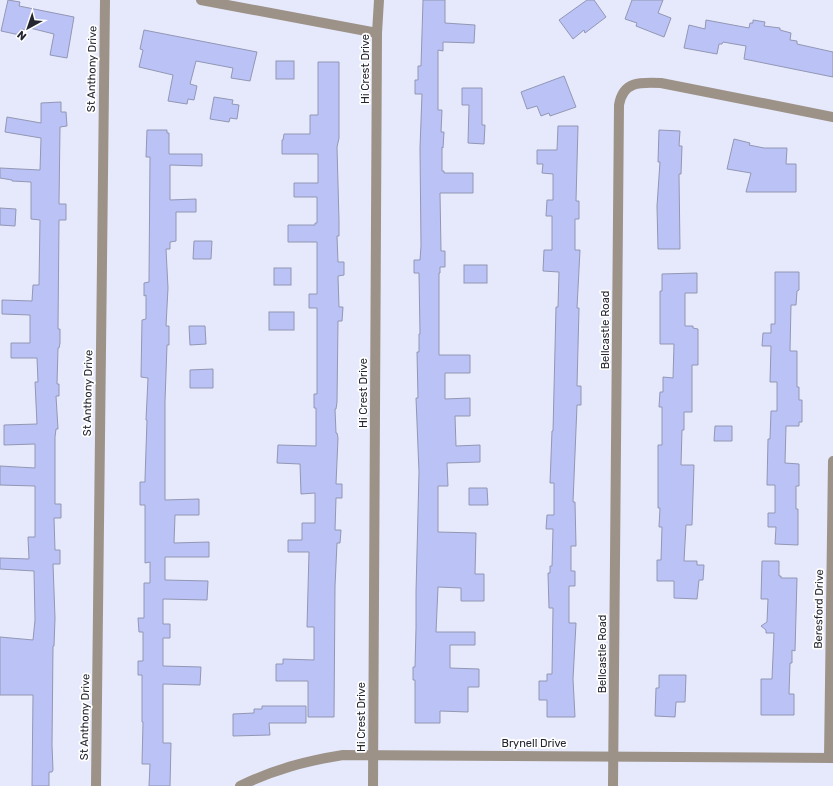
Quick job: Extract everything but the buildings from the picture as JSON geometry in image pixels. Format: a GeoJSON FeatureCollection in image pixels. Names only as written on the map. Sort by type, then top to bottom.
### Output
{"type":"FeatureCollection","features":[{"type":"Feature","properties":{"kind":"street","name":"St Anthony Drive"},"geometry":{"type":"LineString","coordinates":[[96,786],[105,0]]}},
{"type":"Feature","properties":{"kind":"street"},"geometry":{"type":"LineString","coordinates":[[201,0],[377,33]]}},
{"type":"Feature","properties":{"kind":"street","name":"Hi Crest Drive"},"geometry":{"type":"LineString","coordinates":[[373,786],[377,33],[379,0]]}},
{"type":"Feature","properties":{"kind":"street","name":"Bellcastle Road"},"geometry":{"type":"LineString","coordinates":[[613,786],[620,97],[627,87],[634,84],[648,82],[661,83],[833,117]]}},
{"type":"Feature","properties":{"kind":"street","name":"Beresford Drive"},"geometry":{"type":"LineString","coordinates":[[831,758],[833,461]]}},
{"type":"Feature","properties":{"kind":"street","name":"Brynell Drive"},"geometry":{"type":"LineString","coordinates":[[240,786],[264,774],[290,766],[316,759],[343,755],[831,758]]}}]}
